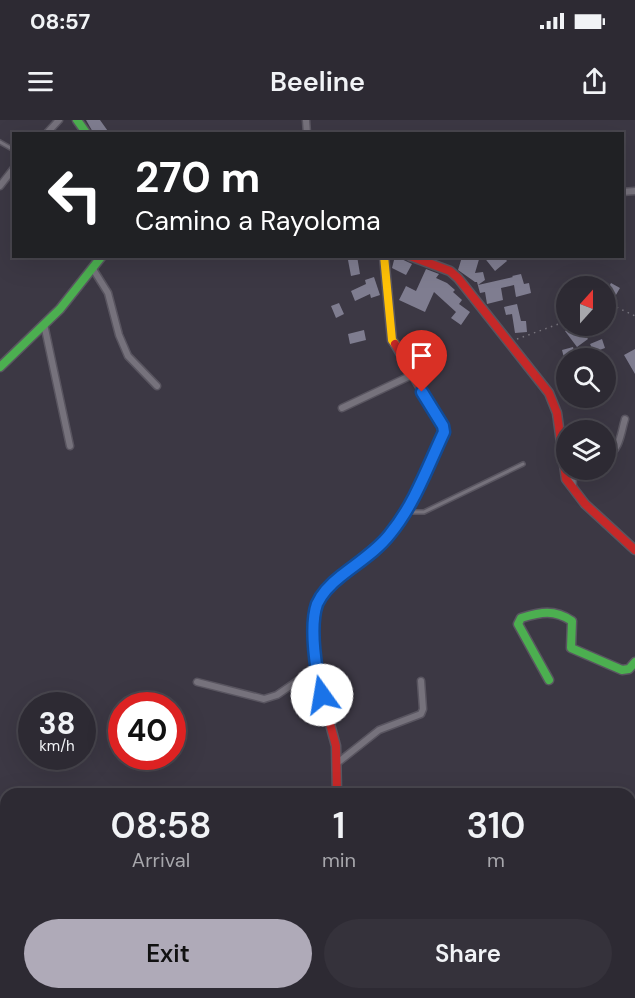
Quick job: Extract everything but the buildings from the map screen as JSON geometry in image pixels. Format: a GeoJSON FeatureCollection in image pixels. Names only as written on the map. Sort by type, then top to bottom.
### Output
{"type":"FeatureCollection","features":[{"type":"Feature","properties":{"kind":"street"},"geometry":{"type":"LineString","coordinates":[[48,132],[59,120]]}},
{"type":"Feature","properties":{"kind":"street"},"geometry":{"type":"LineString","coordinates":[[0,186],[12,171]]}},
{"type":"Feature","properties":{"kind":"street"},"geometry":{"type":"LineString","coordinates":[[0,367],[60,309],[101,258]]}},
{"type":"Feature","properties":{"kind":"street"},"geometry":{"type":"LineString","coordinates":[[337,788],[336,746],[315,669],[314,618],[321,598],[339,578],[390,535],[415,495],[444,432],[443,426],[392,340],[384,258]]}},
{"type":"Feature","properties":{"kind":"street"},"geometry":{"type":"LineString","coordinates":[[414,258],[450,271],[458,278],[549,393],[557,414],[566,479],[585,504],[635,550]]}},
{"type":"Feature","properties":{"kind":"street"},"geometry":{"type":"LineString","coordinates":[[93,269],[108,293],[119,334],[128,356],[157,386]]}},
{"type":"Feature","properties":{"kind":"street"},"geometry":{"type":"LineString","coordinates":[[44,324],[70,446]]}},
{"type":"Feature","properties":{"kind":"street"},"geometry":{"type":"LineString","coordinates":[[342,408],[412,375]]}},
{"type":"Feature","properties":{"kind":"street"},"geometry":{"type":"LineString","coordinates":[[616,449],[625,419]]}},
{"type":"Feature","properties":{"kind":"street"},"geometry":{"type":"LineString","coordinates":[[573,480],[573,489]]}},
{"type":"Feature","properties":{"kind":"street"},"geometry":{"type":"LineString","coordinates":[[549,680],[518,624],[521,618],[550,610],[572,621],[571,648],[622,670],[629,669],[635,662]]}},
{"type":"Feature","properties":{"kind":"street"},"geometry":{"type":"LineString","coordinates":[[197,682],[264,699],[277,695],[315,669]]}},
{"type":"Feature","properties":{"kind":"street"},"geometry":{"type":"LineString","coordinates":[[336,764],[379,730],[422,714],[421,681]]}},
{"type":"Feature","properties":{"kind":"lane"},"geometry":{"type":"LineString","coordinates":[[405,512],[424,512],[523,464]]}},
{"type":"Feature","properties":{"kind":"path"},"geometry":{"type":"LineString","coordinates":[[616,307],[635,316]]}},
{"type":"Feature","properties":{"kind":"path"},"geometry":{"type":"LineString","coordinates":[[508,342],[556,325]]}},
{"type":"Feature","properties":{"kind":"traffic: fast"},"geometry":{"type":"LineString","coordinates":[[77,120],[86,132]]}},
{"type":"Feature","properties":{"kind":"traffic: fast"},"geometry":{"type":"LineString","coordinates":[[0,367],[60,309],[100,258]]}},
{"type":"Feature","properties":{"kind":"traffic: fast"},"geometry":{"type":"LineString","coordinates":[[549,680],[518,624],[521,618],[541,613],[553,613],[565,617],[572,621],[571,648],[622,670],[629,669],[635,662]]}},
{"type":"Feature","properties":{"kind":"traffic: slow"},"geometry":{"type":"LineString","coordinates":[[384,258],[392,340],[395,344]]}},
{"type":"Feature","properties":{"kind":"traffic: jam"},"geometry":{"type":"LineString","coordinates":[[415,258],[450,271],[458,278],[549,393],[557,413],[566,479],[585,504],[635,550]]}},
{"type":"Feature","properties":{"kind":"traffic: jam"},"geometry":{"type":"LineString","coordinates":[[337,788],[336,746],[315,669],[314,618],[317,604],[324,592],[339,577],[390,535],[415,495],[444,432],[443,426],[395,344]]}},
{"type":"Feature","properties":{"kind":"route"},"geometry":{"type":"LineString","coordinates":[[322,695],[315,669],[314,618],[317,604],[324,592],[390,535],[415,495],[444,432],[443,426],[422,392]]}}]}
